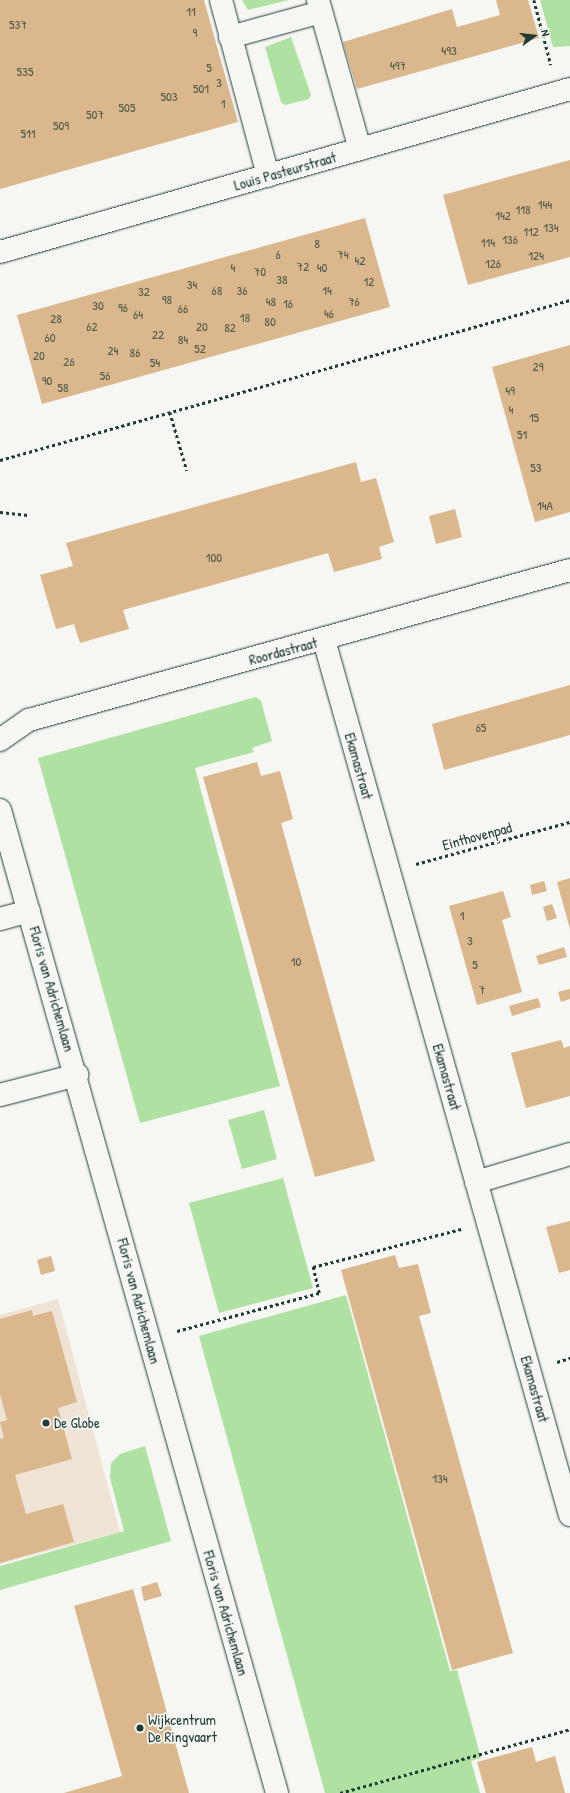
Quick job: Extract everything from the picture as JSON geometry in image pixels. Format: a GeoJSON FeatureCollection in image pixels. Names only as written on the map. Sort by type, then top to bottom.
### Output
{"type":"FeatureCollection","features":[{"type":"Feature","properties":{"kind":"street"},"geometry":{"type":"LineString","coordinates":[[221,0],[268,176]]}},
{"type":"Feature","properties":{"kind":"street"},"geometry":{"type":"LineString","coordinates":[[230,37],[319,6],[360,149]]}},
{"type":"Feature","properties":{"kind":"street","name":"Louis Pasteurstraat"},"geometry":{"type":"LineString","coordinates":[[0,252],[564,90]]}},
{"type":"Feature","properties":{"kind":"street","name":"Roordastraat"},"geometry":{"type":"LineString","coordinates":[[0,740],[29,720],[324,640],[570,570]]}},
{"type":"Feature","properties":{"kind":"street","name":"Ekamastraat"},"geometry":{"type":"LineString","coordinates":[[324,640],[570,1515]]}},
{"type":"Feature","properties":{"kind":"street","name":"Floris van Adrichemlaan"},"geometry":{"type":"LineString","coordinates":[[0,810],[77,1075],[149,1338],[277,1793]]}},
{"type":"Feature","properties":{"kind":"street"},"geometry":{"type":"LineString","coordinates":[[0,919],[29,911]]}},
{"type":"Feature","properties":{"kind":"street"},"geometry":{"type":"LineString","coordinates":[[0,1095],[77,1075]]}},
{"type":"Feature","properties":{"kind":"street"},"geometry":{"type":"LineString","coordinates":[[476,1182],[570,1154]]}},
{"type":"Feature","properties":{"kind":"path"},"geometry":{"type":"LineString","coordinates":[[534,0],[564,90]]}},
{"type":"Feature","properties":{"kind":"path"},"geometry":{"type":"LineString","coordinates":[[0,460],[570,300]]}},
{"type":"Feature","properties":{"kind":"path"},"geometry":{"type":"LineString","coordinates":[[170,412],[187,471]]}},
{"type":"Feature","properties":{"kind":"path"},"geometry":{"type":"LineString","coordinates":[[0,512],[28,515]]}},
{"type":"Feature","properties":{"kind":"path","name":"Einthovenpad"},"geometry":{"type":"LineString","coordinates":[[389,871],[570,822]]}},
{"type":"Feature","properties":{"kind":"path"},"geometry":{"type":"LineString","coordinates":[[149,1338],[319,1293],[313,1266],[487,1222]]}},
{"type":"Feature","properties":{"kind":"path"},"geometry":{"type":"LineString","coordinates":[[340,1793],[570,1729]]}},
{"type":"Feature","properties":{"kind":"shaded area","name":"De Globe"},"geometry":{"type":"Polygon","coordinates":[[[58,1299],[120,1532],[0,1564],[0,1315],[58,1299]]]}},
{"type":"Feature","properties":{"kind":"green space"},"geometry":{"type":"Polygon","coordinates":[[[242,0],[289,0],[248,10],[242,0]]]}},
{"type":"Feature","properties":{"kind":"green space"},"geometry":{"type":"Polygon","coordinates":[[[540,0],[570,0],[570,46],[553,47],[540,0]]]}},
{"type":"Feature","properties":{"kind":"green space"},"geometry":{"type":"Polygon","coordinates":[[[291,37],[311,95],[309,99],[285,105],[281,102],[265,47],[291,37]]]}},
{"type":"Feature","properties":{"kind":"green space"},"geometry":{"type":"Polygon","coordinates":[[[256,697],[261,701],[272,741],[252,748],[254,752],[195,768],[280,1086],[140,1123],[38,758],[256,697]]]}},
{"type":"Feature","properties":{"kind":"green space"},"geometry":{"type":"Polygon","coordinates":[[[264,1110],[277,1159],[242,1169],[228,1120],[264,1110]]]}},
{"type":"Feature","properties":{"kind":"green space"},"geometry":{"type":"Polygon","coordinates":[[[283,1178],[313,1288],[219,1313],[189,1203],[283,1178]]]}},
{"type":"Feature","properties":{"kind":"green space"},"geometry":{"type":"Polygon","coordinates":[[[346,1295],[450,1671],[457,1670],[481,1758],[471,1761],[480,1793],[325,1793],[200,1340],[199,1336],[346,1295]]]}},
{"type":"Feature","properties":{"kind":"green space"},"geometry":{"type":"Polygon","coordinates":[[[145,1446],[171,1541],[0,1590],[0,1566],[124,1531],[110,1478],[111,1463],[120,1454],[145,1446]]]}},
{"type":"Feature","properties":{"kind":"building"},"geometry":{"type":"Polygon","coordinates":[[[0,0],[204,0],[238,122],[0,189],[0,0]]]}},
{"type":"Feature","properties":{"kind":"building"},"geometry":{"type":"Polygon","coordinates":[[[496,0],[528,0],[539,38],[357,89],[343,42],[452,9],[457,27],[500,15],[496,0]]]}},
{"type":"Feature","properties":{"kind":"building"},"geometry":{"type":"Polygon","coordinates":[[[570,160],[570,257],[468,285],[443,195],[570,160]]]}},
{"type":"Feature","properties":{"kind":"building"},"geometry":{"type":"Polygon","coordinates":[[[365,218],[390,307],[42,404],[17,315],[365,218]]]}},
{"type":"Feature","properties":{"kind":"building"},"geometry":{"type":"Polygon","coordinates":[[[570,345],[570,512],[535,522],[492,367],[570,345]]]}},
{"type":"Feature","properties":{"kind":"building"},"geometry":{"type":"Polygon","coordinates":[[[356,462],[361,482],[376,478],[394,542],[379,547],[382,559],[334,572],[328,553],[123,610],[129,629],[80,643],[74,624],[56,629],[40,575],[73,566],[66,543],[356,462]]]}},
{"type":"Feature","properties":{"kind":"building"},"geometry":{"type":"Polygon","coordinates":[[[455,509],[462,537],[436,544],[429,516],[455,509]]]}},
{"type":"Feature","properties":{"kind":"building"},"geometry":{"type":"Polygon","coordinates":[[[570,685],[570,735],[444,770],[432,724],[570,685]]]}},
{"type":"Feature","properties":{"kind":"building"},"geometry":{"type":"Polygon","coordinates":[[[257,762],[261,776],[280,771],[293,819],[281,823],[375,1161],[315,1177],[203,777],[257,762]]]}},
{"type":"Feature","properties":{"kind":"building"},"geometry":{"type":"Polygon","coordinates":[[[570,878],[570,929],[557,882],[570,878]]]}},
{"type":"Feature","properties":{"kind":"building"},"geometry":{"type":"Polygon","coordinates":[[[544,881],[547,891],[532,895],[530,885],[544,881]]]}},
{"type":"Feature","properties":{"kind":"building"},"geometry":{"type":"Polygon","coordinates":[[[503,891],[511,917],[502,920],[522,992],[477,1005],[449,906],[503,891]]]}},
{"type":"Feature","properties":{"kind":"building"},"geometry":{"type":"Polygon","coordinates":[[[552,904],[557,918],[547,921],[543,907],[552,904]]]}},
{"type":"Feature","properties":{"kind":"building"},"geometry":{"type":"Polygon","coordinates":[[[564,947],[567,957],[539,965],[536,956],[564,947]]]}},
{"type":"Feature","properties":{"kind":"building"},"geometry":{"type":"Polygon","coordinates":[[[570,989],[570,999],[561,1002],[558,992],[570,989]]]}},
{"type":"Feature","properties":{"kind":"building"},"geometry":{"type":"Polygon","coordinates":[[[538,998],[541,1007],[512,1016],[509,1006],[538,998]]]}},
{"type":"Feature","properties":{"kind":"building"},"geometry":{"type":"Polygon","coordinates":[[[561,1040],[564,1048],[570,1046],[570,1096],[526,1108],[511,1053],[561,1040]]]}},
{"type":"Feature","properties":{"kind":"building"},"geometry":{"type":"Polygon","coordinates":[[[570,1221],[570,1270],[559,1273],[546,1227],[570,1221]]]}},
{"type":"Feature","properties":{"kind":"building"},"geometry":{"type":"Polygon","coordinates":[[[395,1255],[399,1268],[418,1264],[431,1313],[419,1316],[513,1653],[452,1670],[341,1270],[395,1255]]]}},
{"type":"Feature","properties":{"kind":"building"},"geometry":{"type":"Polygon","coordinates":[[[51,1256],[55,1271],[41,1275],[37,1260],[51,1256]]]}},
{"type":"Feature","properties":{"kind":"building","name":"De Globe"},"geometry":{"type":"Polygon","coordinates":[[[32,1310],[33,1316],[52,1311],[77,1402],[58,1408],[72,1459],[15,1475],[26,1514],[63,1504],[74,1542],[0,1563],[0,1439],[4,1438],[0,1422],[7,1420],[0,1394],[0,1319],[32,1310]]]}},
{"type":"Feature","properties":{"kind":"building"},"geometry":{"type":"Polygon","coordinates":[[[157,1582],[162,1596],[144,1601],[141,1587],[157,1582]]]}},
{"type":"Feature","properties":{"kind":"building","name":"Wijkcentrum De Ringvaart"},"geometry":{"type":"Polygon","coordinates":[[[133,1589],[189,1793],[64,1793],[122,1776],[74,1606],[133,1589]]]}},
{"type":"Feature","properties":{"kind":"building"},"geometry":{"type":"Polygon","coordinates":[[[532,1747],[536,1762],[555,1756],[565,1793],[486,1793],[477,1762],[532,1747]]]}},
{"type":"Feature","properties":{"kind":"place","name":"De Globe"},"geometry":{"type":"Point","coordinates":[46,1423]}},
{"type":"Feature","properties":{"kind":"place","name":"Wijkcentrum De Ringvaart"},"geometry":{"type":"Point","coordinates":[140,1728]}}]}
